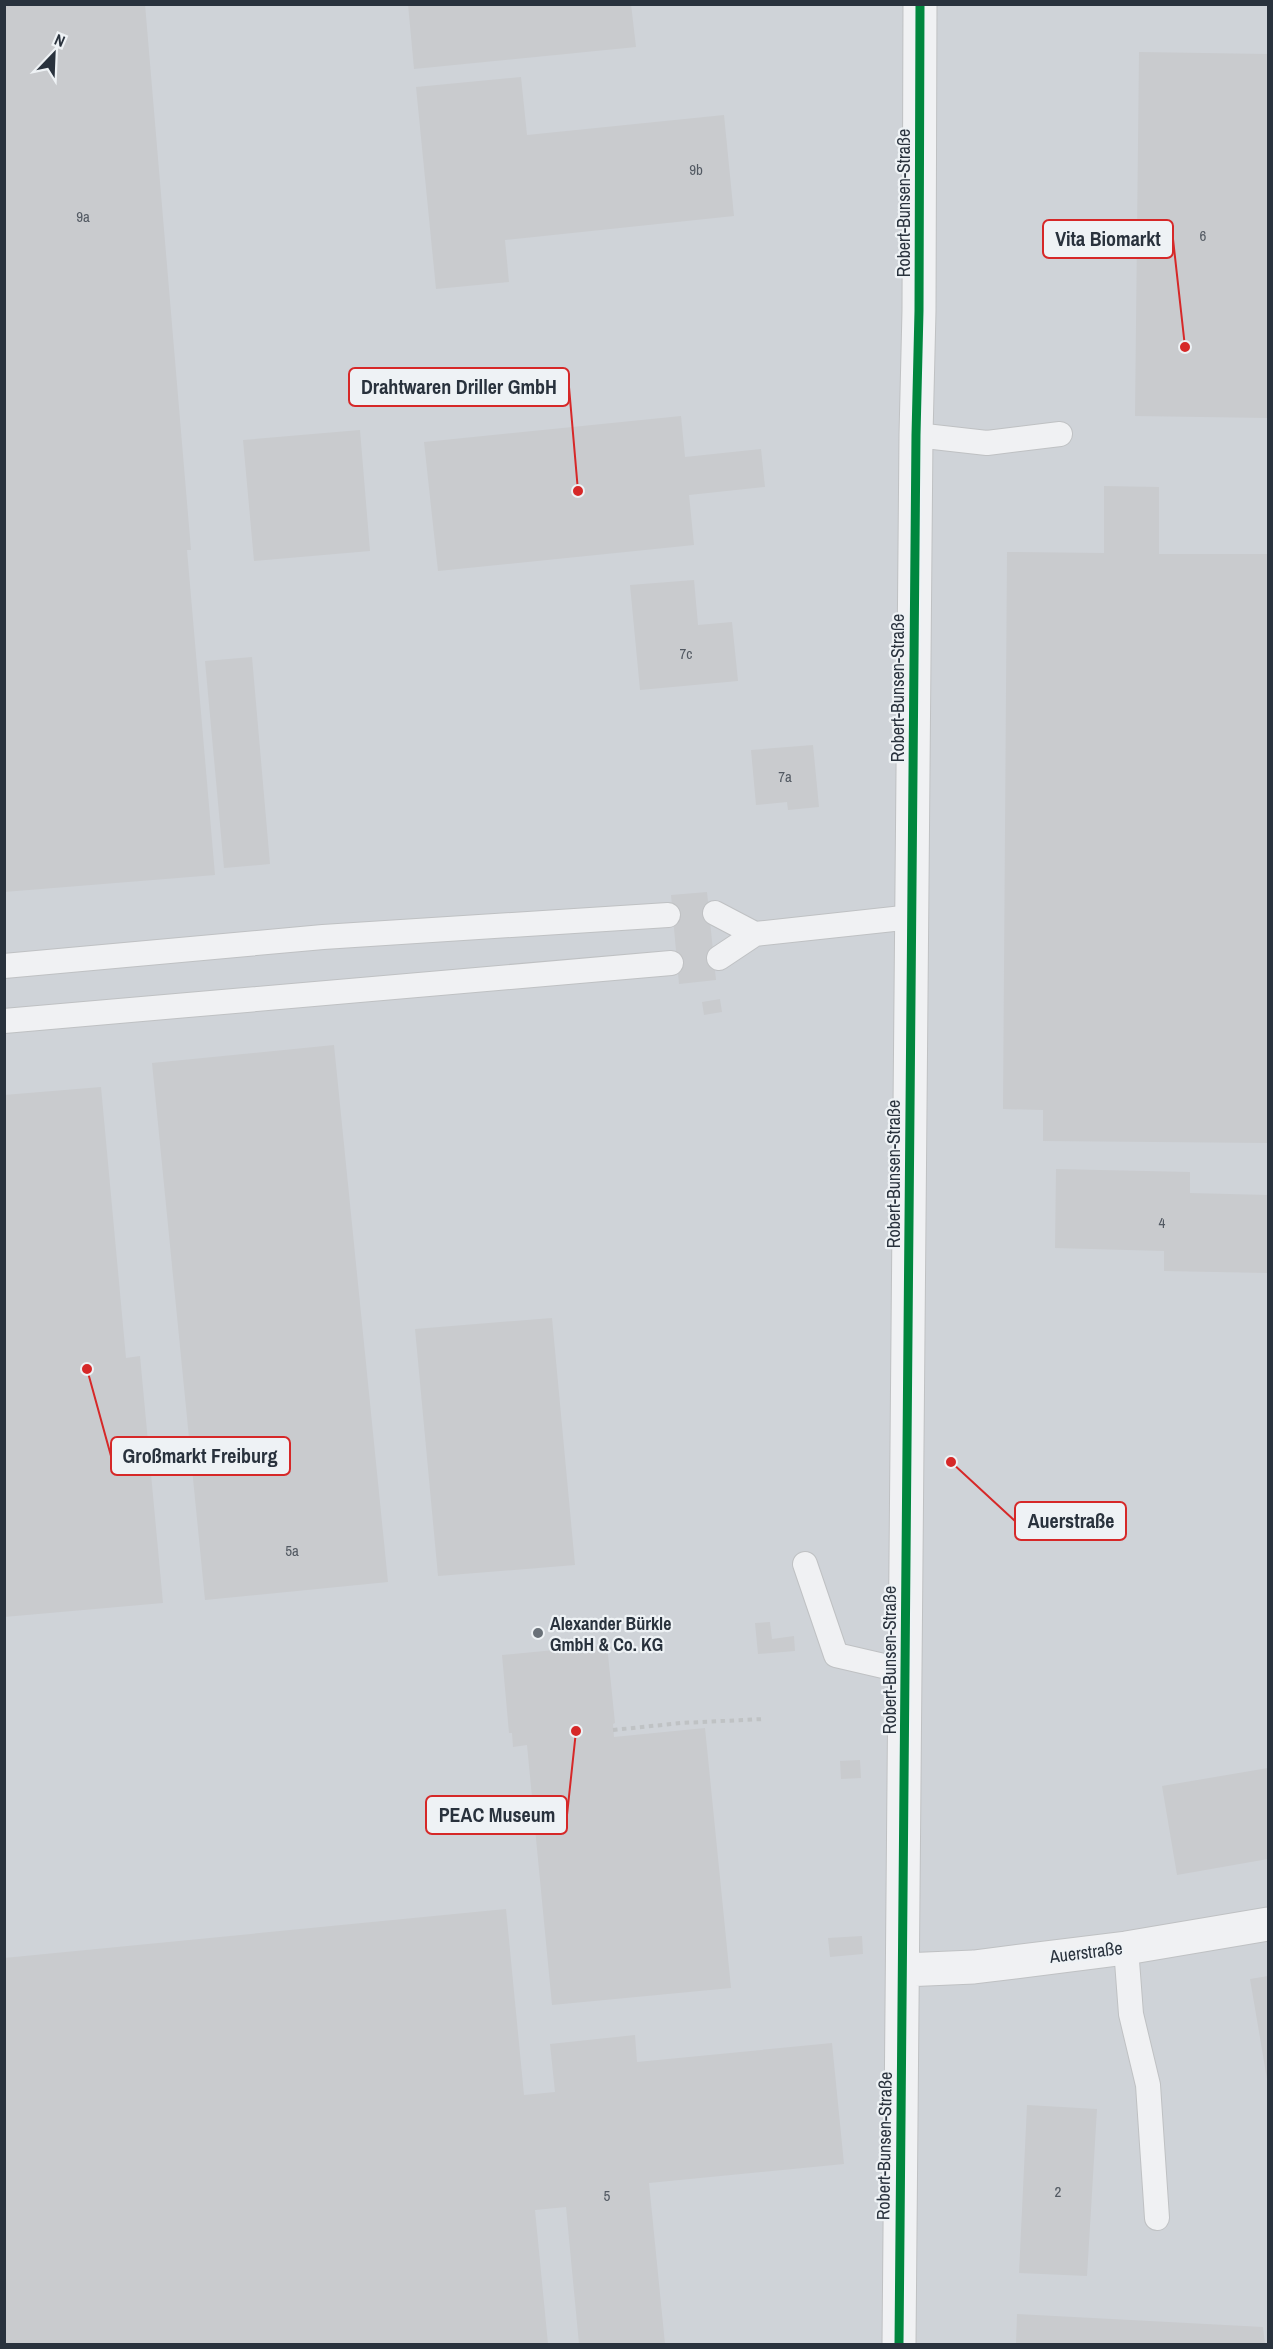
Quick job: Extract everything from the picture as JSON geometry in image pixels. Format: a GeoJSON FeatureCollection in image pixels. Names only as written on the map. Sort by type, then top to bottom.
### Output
{"type":"FeatureCollection","features":[{"type":"Feature","properties":{"kind":"street","name":"Robert-Bunsen-Straße"},"geometry":{"type":"LineString","coordinates":[[899,2344],[920,4]]}},
{"type":"Feature","properties":{"kind":"street","name":"Auerstraße"},"geometry":{"type":"LineString","coordinates":[[903,1970],[974,1967],[1126,1948],[1269,1924]]}},
{"type":"Feature","properties":{"kind":"lane"},"geometry":{"type":"LineString","coordinates":[[916,435],[987,442],[1060,434]]}},
{"type":"Feature","properties":{"kind":"lane"},"geometry":{"type":"LineString","coordinates":[[715,913],[755,934]]}},
{"type":"Feature","properties":{"kind":"lane"},"geometry":{"type":"LineString","coordinates":[[4,966],[323,937],[668,915]]}},
{"type":"Feature","properties":{"kind":"lane"},"geometry":{"type":"LineString","coordinates":[[718,958],[755,934],[912,917]]}},
{"type":"Feature","properties":{"kind":"lane"},"geometry":{"type":"LineString","coordinates":[[4,1021],[670,963]]}},
{"type":"Feature","properties":{"kind":"lane"},"geometry":{"type":"LineString","coordinates":[[805,1563],[836,1656],[905,1671]]}},
{"type":"Feature","properties":{"kind":"lane"},"geometry":{"type":"LineString","coordinates":[[1126,1948],[1131,2014],[1148,2085],[1157,2218]]}},
{"type":"Feature","properties":{"kind":"path"},"geometry":{"type":"LineString","coordinates":[[613,1730],[681,1723],[764,1719]]}},
{"type":"Feature","properties":{"kind":"shaded area"},"geometry":{"type":"Polygon","coordinates":[[[5,5],[1268,5],[1268,2344],[5,2344],[5,5]]]}},
{"type":"Feature","properties":{"kind":"building"},"geometry":{"type":"Polygon","coordinates":[[[4,4],[145,4],[191,550],[187,550],[215,875],[4,892],[4,4]]]}},
{"type":"Feature","properties":{"kind":"building"},"geometry":{"type":"Polygon","coordinates":[[[408,4],[631,4],[636,47],[414,69],[408,4]]]}},
{"type":"Feature","properties":{"kind":"building"},"geometry":{"type":"Polygon","coordinates":[[[1139,52],[1268,54],[1268,418],[1135,416],[1139,52]]]}},
{"type":"Feature","properties":{"kind":"building"},"geometry":{"type":"Polygon","coordinates":[[[521,77],[527,135],[724,115],[734,216],[505,240],[509,282],[436,289],[416,87],[521,77]]]}},
{"type":"Feature","properties":{"kind":"building"},"geometry":{"type":"Polygon","coordinates":[[[681,416],[685,457],[761,449],[765,487],[689,495],[694,545],[438,571],[424,442],[681,416]]]}},
{"type":"Feature","properties":{"kind":"building"},"geometry":{"type":"Polygon","coordinates":[[[360,430],[370,551],[254,561],[243,440],[360,430]]]}},
{"type":"Feature","properties":{"kind":"building"},"geometry":{"type":"Polygon","coordinates":[[[1104,486],[1159,487],[1159,554],[1268,554],[1268,1143],[1043,1141],[1043,1110],[1003,1109],[1007,552],[1104,553],[1104,486]]]}},
{"type":"Feature","properties":{"kind":"building"},"geometry":{"type":"Polygon","coordinates":[[[694,580],[698,625],[732,622],[738,681],[640,690],[630,585],[694,580]]]}},
{"type":"Feature","properties":{"kind":"building"},"geometry":{"type":"Polygon","coordinates":[[[252,657],[270,864],[224,868],[205,661],[252,657]]]}},
{"type":"Feature","properties":{"kind":"building"},"geometry":{"type":"Polygon","coordinates":[[[813,745],[819,807],[788,810],[787,802],[756,805],[751,750],[813,745]]]}},
{"type":"Feature","properties":{"kind":"building"},"geometry":{"type":"Polygon","coordinates":[[[707,892],[716,980],[679,984],[671,895],[707,892]]]}},
{"type":"Feature","properties":{"kind":"building"},"geometry":{"type":"Polygon","coordinates":[[[720,999],[722,1012],[704,1015],[702,1002],[720,999]]]}},
{"type":"Feature","properties":{"kind":"building"},"geometry":{"type":"Polygon","coordinates":[[[334,1045],[388,1582],[205,1600],[152,1063],[334,1045]]]}},
{"type":"Feature","properties":{"kind":"building"},"geometry":{"type":"Polygon","coordinates":[[[101,1087],[126,1358],[140,1356],[163,1603],[4,1617],[4,1095],[101,1087]]]}},
{"type":"Feature","properties":{"kind":"building"},"geometry":{"type":"Polygon","coordinates":[[[1056,1169],[1190,1172],[1190,1193],[1268,1195],[1268,1273],[1164,1271],[1164,1251],[1055,1248],[1056,1169]]]}},
{"type":"Feature","properties":{"kind":"building"},"geometry":{"type":"Polygon","coordinates":[[[552,1318],[575,1565],[438,1576],[415,1329],[552,1318]]]}},
{"type":"Feature","properties":{"kind":"building"},"geometry":{"type":"Polygon","coordinates":[[[770,1622],[772,1639],[794,1636],[795,1651],[758,1654],[755,1623],[770,1622]]]}},
{"type":"Feature","properties":{"kind":"building"},"geometry":{"type":"Polygon","coordinates":[[[607,1645],[615,1723],[613,1724],[614,1737],[705,1728],[731,1988],[552,2005],[527,1745],[513,1747],[512,1733],[509,1733],[502,1655],[607,1645]]]}},
{"type":"Feature","properties":{"kind":"building"},"geometry":{"type":"Polygon","coordinates":[[[860,1760],[861,1778],[841,1779],[840,1761],[860,1760]]]}},
{"type":"Feature","properties":{"kind":"building"},"geometry":{"type":"Polygon","coordinates":[[[1268,1768],[1268,1859],[1177,1875],[1162,1786],[1268,1768]]]}},
{"type":"Feature","properties":{"kind":"building"},"geometry":{"type":"Polygon","coordinates":[[[506,1909],[524,2095],[555,2092],[550,2044],[635,2035],[637,2062],[832,2043],[844,2164],[649,2183],[665,2344],[579,2344],[566,2207],[535,2210],[548,2344],[4,2344],[4,1958],[506,1909]]]}},
{"type":"Feature","properties":{"kind":"building"},"geometry":{"type":"Polygon","coordinates":[[[862,1936],[863,1954],[830,1957],[828,1938],[862,1936]]]}},
{"type":"Feature","properties":{"kind":"building"},"geometry":{"type":"Polygon","coordinates":[[[1268,1976],[1268,2079],[1267,2079],[1250,1979],[1268,1976]]]}},
{"type":"Feature","properties":{"kind":"building"},"geometry":{"type":"Polygon","coordinates":[[[1027,2105],[1097,2109],[1087,2276],[1019,2273],[1027,2105]]]}},
{"type":"Feature","properties":{"kind":"building"},"geometry":{"type":"Polygon","coordinates":[[[1017,2314],[1263,2327],[1265,2344],[1016,2344],[1017,2314]]]}},
{"type":"Feature","properties":{"kind":"cycle path"},"geometry":{"type":"LineString","coordinates":[[899,2344],[920,4]]}},
{"type":"Feature","properties":{"kind":"place","name":"Vita Biomarkt"},"geometry":{"type":"Point","coordinates":[1185,347]}},
{"type":"Feature","properties":{"kind":"place","name":"Drahtwaren Driller GmbH"},"geometry":{"type":"Point","coordinates":[578,491]}},
{"type":"Feature","properties":{"kind":"place","name":"Großmarkt Freiburg"},"geometry":{"type":"Point","coordinates":[87,1369]}},
{"type":"Feature","properties":{"kind":"place","name":"Auerstraße"},"geometry":{"type":"Point","coordinates":[951,1462]}},
{"type":"Feature","properties":{"kind":"place","name":"Alexander Bürkle GmbH & Co. KG"},"geometry":{"type":"Point","coordinates":[538,1633]}},
{"type":"Feature","properties":{"kind":"place","name":"PEAC Museum"},"geometry":{"type":"Point","coordinates":[576,1731]}}]}
